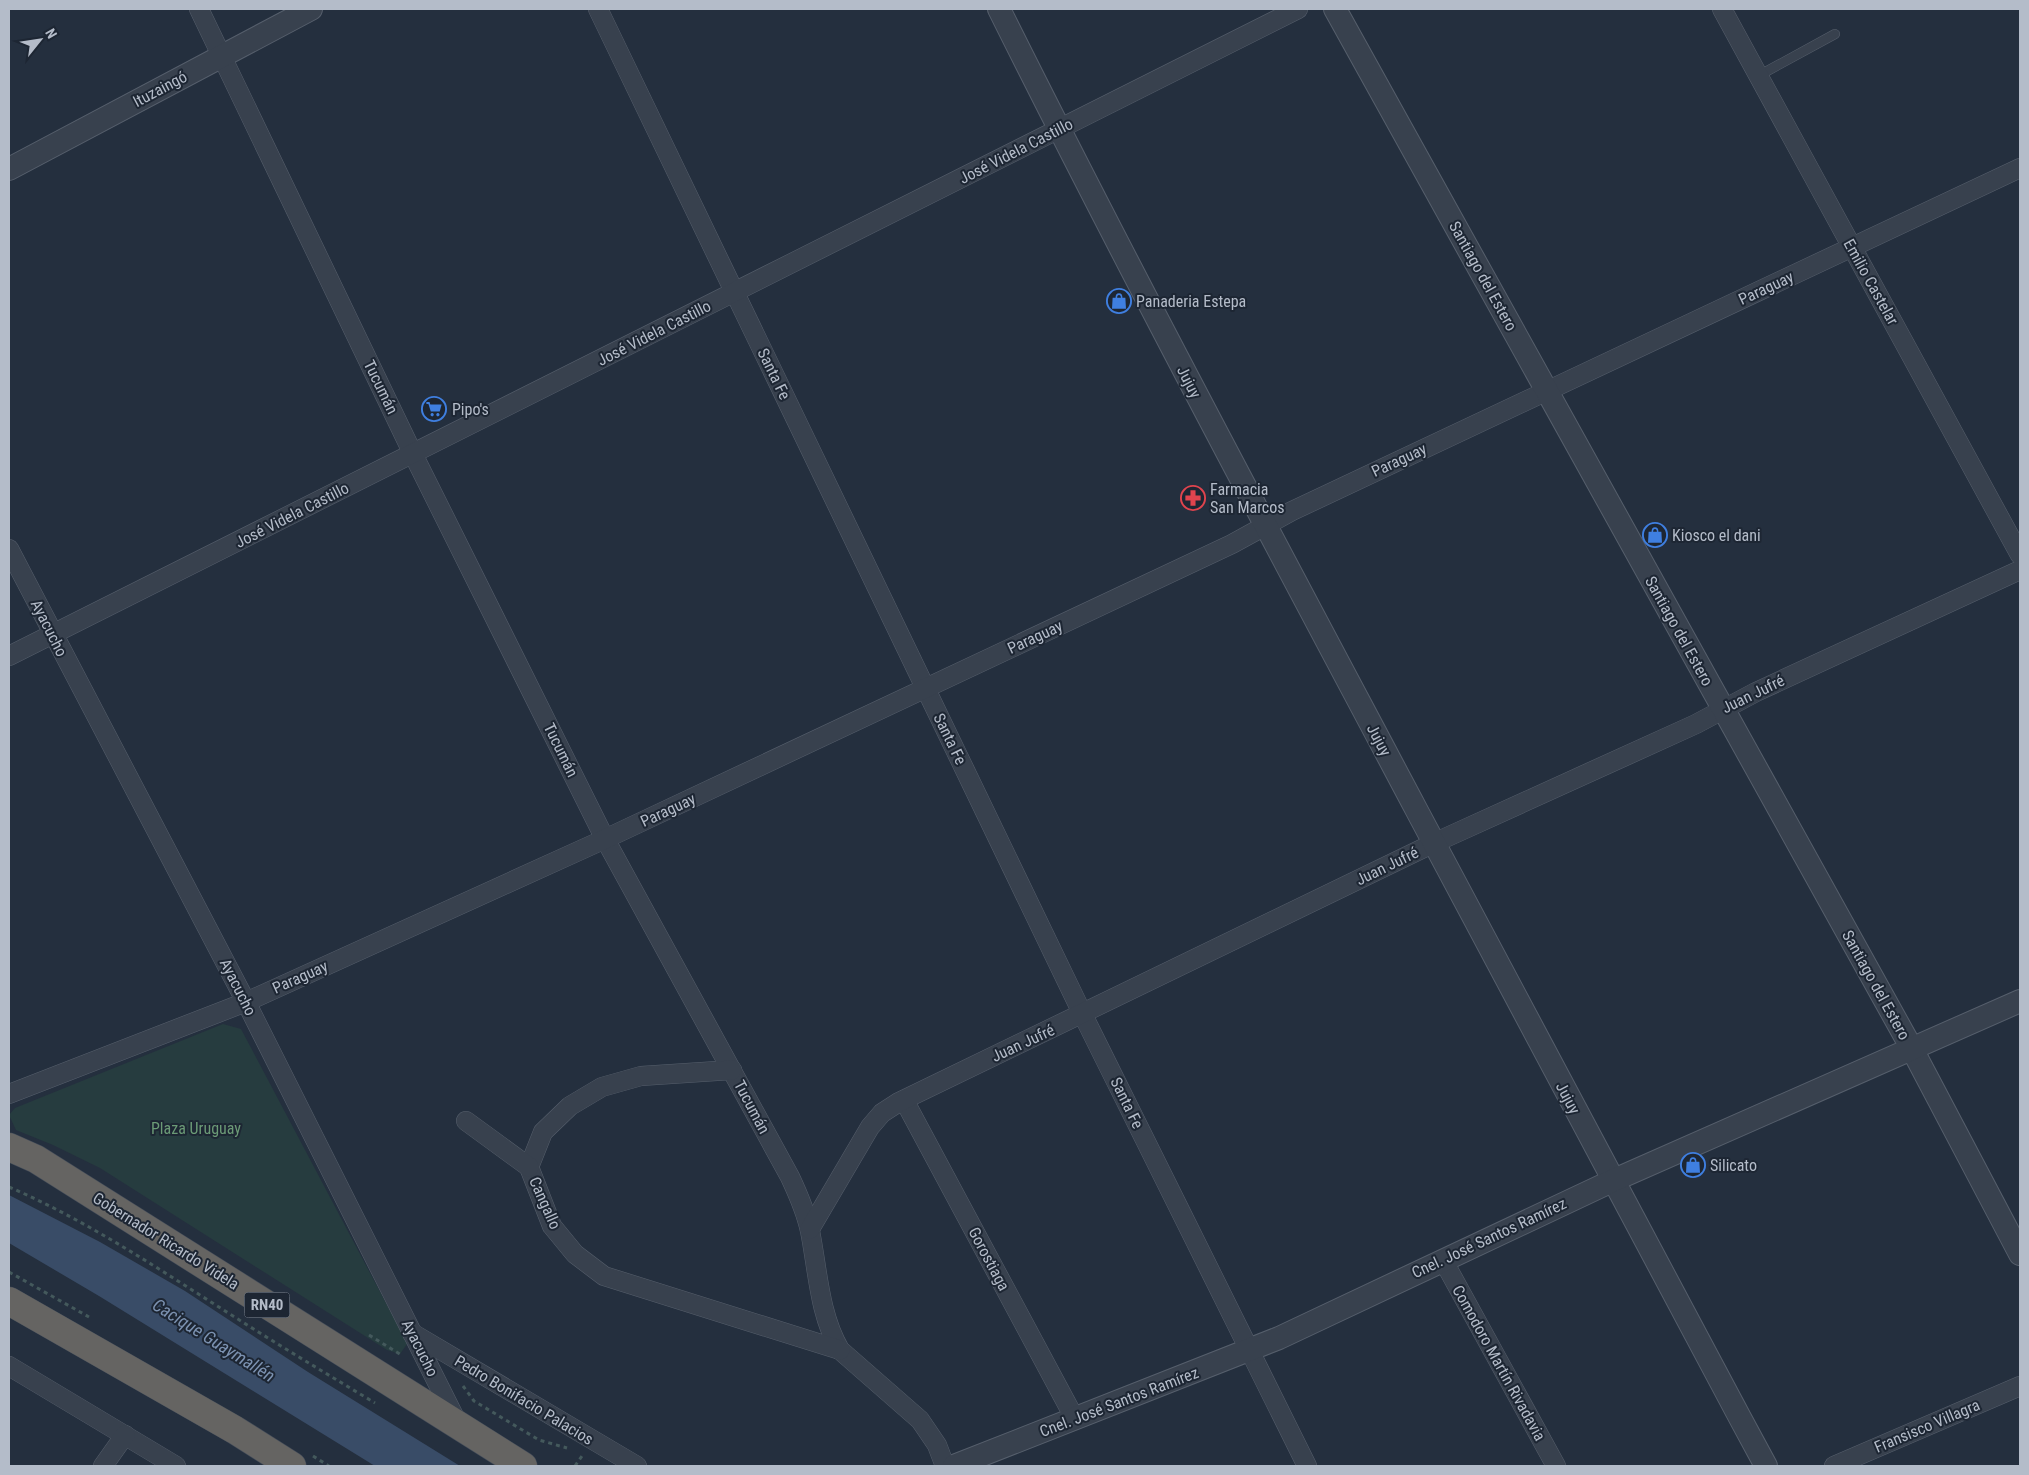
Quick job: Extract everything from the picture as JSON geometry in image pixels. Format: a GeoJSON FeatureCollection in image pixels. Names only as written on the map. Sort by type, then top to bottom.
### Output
{"type":"FeatureCollection","features":[{"type":"Feature","properties":{"kind":"highway","name":"Gobernador Ricardo Videla"},"geometry":{"type":"LineString","coordinates":[[9,1147],[36,1158],[460,1428],[523,1466]]}},
{"type":"Feature","properties":{"kind":"highway"},"geometry":{"type":"LineString","coordinates":[[9,1301],[235,1430],[292,1466]]}},
{"type":"Feature","properties":{"kind":"street","name":"Tucumán"},"geometry":{"type":"LineString","coordinates":[[199,9],[413,454],[605,839],[790,1177],[810,1229],[826,1321],[840,1350],[920,1420],[937,1445],[945,1466]]}},
{"type":"Feature","properties":{"kind":"street","name":"Ituzaingó"},"geometry":{"type":"LineString","coordinates":[[9,169],[311,9]]}},
{"type":"Feature","properties":{"kind":"street","name":"Santa Fe"},"geometry":{"type":"LineString","coordinates":[[598,9],[1083,1015],[1306,1466]]}},
{"type":"Feature","properties":{"kind":"street","name":"Jujuy"},"geometry":{"type":"LineString","coordinates":[[999,9],[1264,526],[1612,1181],[1766,1466]]}},
{"type":"Feature","properties":{"kind":"street","name":"José Videla Castillo"},"geometry":{"type":"LineString","coordinates":[[9,656],[1298,9]]}},
{"type":"Feature","properties":{"kind":"street","name":"Santiago del Estero"},"geometry":{"type":"LineString","coordinates":[[1335,9],[1912,1049],[2020,1254]]}},
{"type":"Feature","properties":{"kind":"street","name":"Emilio Castelar"},"geometry":{"type":"LineString","coordinates":[[1722,9],[2020,555]]}},
{"type":"Feature","properties":{"kind":"street","name":"Paraguay"},"geometry":{"type":"LineString","coordinates":[[9,1094],[39,1084],[246,1002],[605,839],[926,689],[1546,391],[2020,168]]}},
{"type":"Feature","properties":{"kind":"street","name":"Ayacucho"},"geometry":{"type":"LineString","coordinates":[[9,549],[52,635],[246,1002],[460,1428]]}},
{"type":"Feature","properties":{"kind":"street","name":"Juan Jufré"},"geometry":{"type":"LineString","coordinates":[[810,1229],[870,1127],[882,1113],[904,1100],[1083,1015],[1434,843],[1696,724],[1756,692],[2020,570]]}},
{"type":"Feature","properties":{"kind":"street","name":"Cnel. José Santos Ramírez"},"geometry":{"type":"LineString","coordinates":[[954,1466],[1249,1350],[1612,1181],[2020,1001]]}},
{"type":"Feature","properties":{"kind":"street","name":"Cangallo"},"geometry":{"type":"LineString","coordinates":[[732,1070],[641,1076],[602,1087],[570,1106],[543,1132],[529,1167],[552,1226],[575,1254],[604,1276],[840,1350]]}},
{"type":"Feature","properties":{"kind":"street","name":"Paraguay"},"geometry":{"type":"LineString","coordinates":[[9,1082],[39,1084]]}},
{"type":"Feature","properties":{"kind":"street","name":"Gorostiaga"},"geometry":{"type":"LineString","coordinates":[[904,1100],[1075,1419]]}},
{"type":"Feature","properties":{"kind":"street"},"geometry":{"type":"LineString","coordinates":[[466,1121],[529,1167]]}},
{"type":"Feature","properties":{"kind":"street","name":"Comodoro Martín Rivadavia"},"geometry":{"type":"LineString","coordinates":[[1443,1260],[1556,1466]]}},
{"type":"Feature","properties":{"kind":"street","name":"Pedro Bonifacio Palacios"},"geometry":{"type":"LineString","coordinates":[[412,1334],[637,1466]]}},
{"type":"Feature","properties":{"kind":"street"},"geometry":{"type":"LineString","coordinates":[[9,1366],[176,1466]]}},
{"type":"Feature","properties":{"kind":"street","name":"Fransisco Villagra"},"geometry":{"type":"LineString","coordinates":[[1834,1466],[2020,1386]]}},
{"type":"Feature","properties":{"kind":"street"},"geometry":{"type":"LineString","coordinates":[[103,1466],[125,1435]]}},
{"type":"Feature","properties":{"kind":"lane"},"geometry":{"type":"LineString","coordinates":[[1758,76],[1835,34]]}},
{"type":"Feature","properties":{"kind":"path"},"geometry":{"type":"LineString","coordinates":[[9,1187],[154,1265],[278,1345],[379,1406]]}},
{"type":"Feature","properties":{"kind":"path"},"geometry":{"type":"LineString","coordinates":[[369,1335],[432,1374],[449,1383],[463,1386],[474,1401],[539,1440],[584,1453],[590,1458]]}},
{"type":"Feature","properties":{"kind":"path"},"geometry":{"type":"LineString","coordinates":[[575,1466],[584,1453]]}},
{"type":"Feature","properties":{"kind":"green space","name":"Plaza Uruguay"},"geometry":{"type":"Polygon","coordinates":[[[223,1024],[241,1029],[407,1344],[400,1354],[387,1350],[100,1168],[53,1145],[16,1130],[9,1115],[15,1108],[223,1024]]]}},
{"type":"Feature","properties":{"kind":"water","name":"Cacique Guaymallén"},"geometry":{"type":"Polygon","coordinates":[[[9,1195],[100,1242],[185,1291],[308,1372],[460,1466],[375,1466],[99,1296],[9,1243],[9,1195]]]}},
{"type":"Feature","properties":{"kind":"place","name":"Panaderia Estepa"},"geometry":{"type":"Point","coordinates":[1119,301]}},
{"type":"Feature","properties":{"kind":"place","name":"Pipo's"},"geometry":{"type":"Point","coordinates":[434,409]}},
{"type":"Feature","properties":{"kind":"place","name":"Farmacia San Marcos"},"geometry":{"type":"Point","coordinates":[1193,498]}},
{"type":"Feature","properties":{"kind":"place","name":"Kiosco el dani"},"geometry":{"type":"Point","coordinates":[1655,535]}},
{"type":"Feature","properties":{"kind":"place","name":"Silicato"},"geometry":{"type":"Point","coordinates":[1693,1165]}}]}
